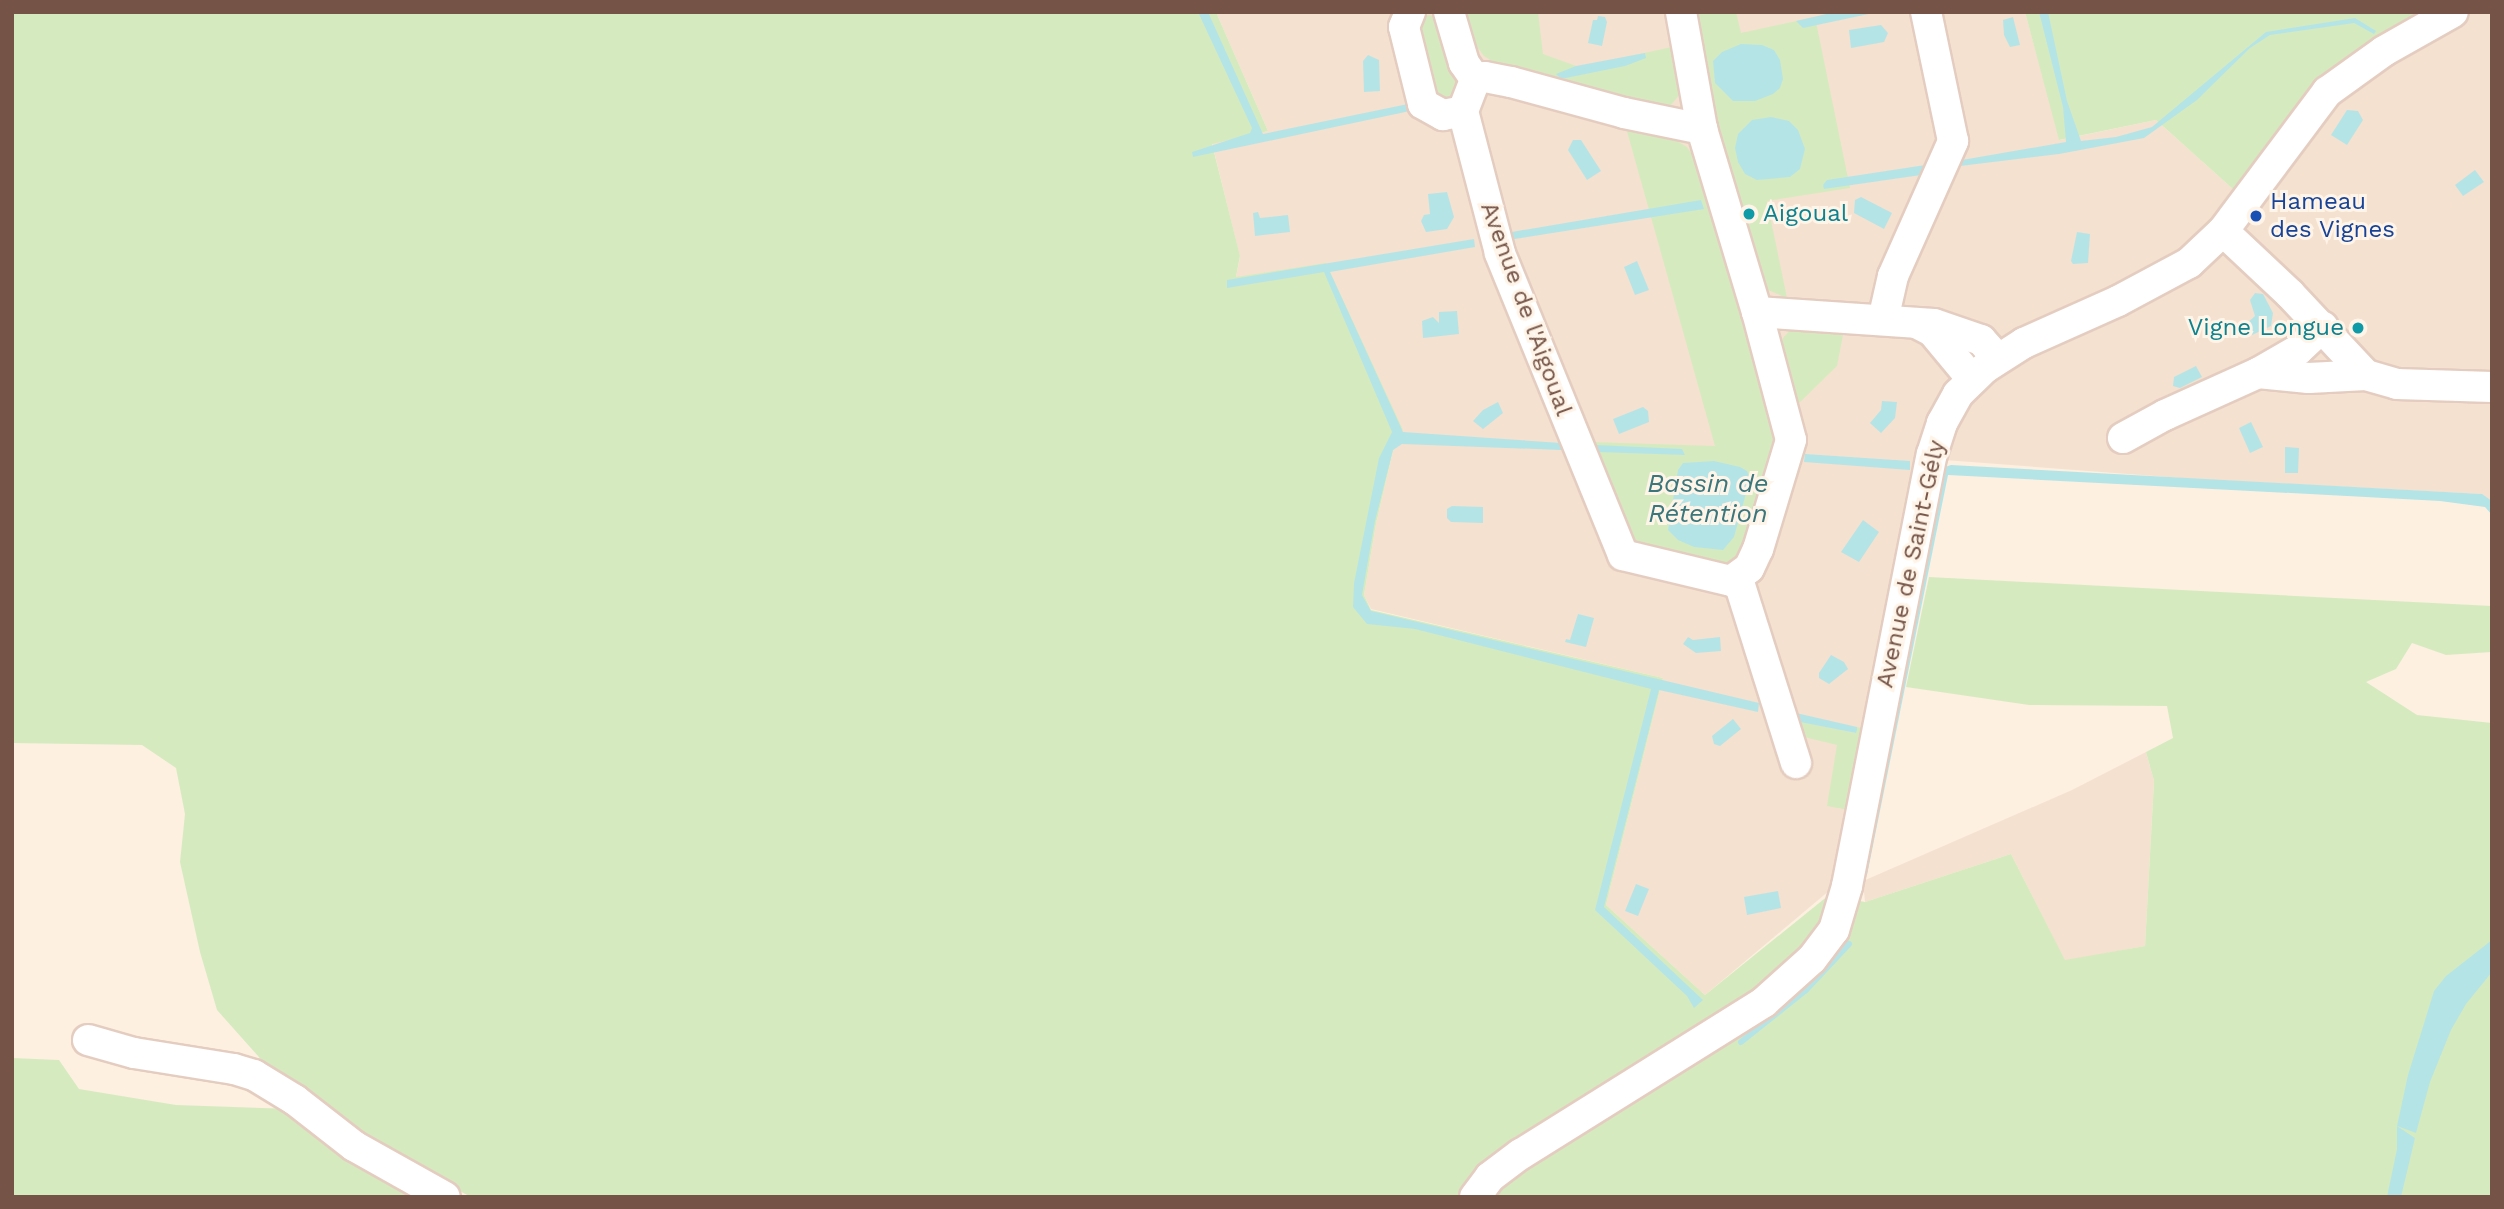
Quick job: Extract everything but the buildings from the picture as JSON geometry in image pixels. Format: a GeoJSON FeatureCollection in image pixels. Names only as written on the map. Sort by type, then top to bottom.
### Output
{"type":"FeatureCollection","features":[{"type":"Feature","properties":{"kind":"street"},"geometry":{"type":"LineString","coordinates":[[1410,12],[1404,27],[1423,104],[1443,115],[1462,111],[1475,79]]}},
{"type":"Feature","properties":{"kind":"street"},"geometry":{"type":"LineString","coordinates":[[1449,12],[1464,63],[1475,79]]}},
{"type":"Feature","properties":{"kind":"street"},"geometry":{"type":"LineString","coordinates":[[1681,12],[1702,129],[1757,312],[1791,440],[1758,549],[1749,568],[1738,579],[1784,733],[1796,763]]}},
{"type":"Feature","properties":{"kind":"street"},"geometry":{"type":"LineString","coordinates":[[1883,320],[1894,276],[1953,141],[1926,12]]}},
{"type":"Feature","properties":{"kind":"street","name":"Avenue de Saint-Gély"},"geometry":{"type":"LineString","coordinates":[[1475,1197],[1490,1177],[1521,1154],[1740,1019],[1788,983],[1818,952],[1834,930],[1847,886],[1932,454],[1949,408],[1972,379],[2024,343],[2176,273],[2223,231],[2327,92],[2384,51],[2453,12]]}},
{"type":"Feature","properties":{"kind":"street"},"geometry":{"type":"LineString","coordinates":[[1475,79],[1485,77],[1511,82],[1624,113],[1702,129]]}},
{"type":"Feature","properties":{"kind":"street","name":"Avenue de l'Aigoual"},"geometry":{"type":"LineString","coordinates":[[1462,111],[1500,253],[1621,553],[1635,560],[1724,580],[1738,579]]}},
{"type":"Feature","properties":{"kind":"street"},"geometry":{"type":"LineString","coordinates":[[2223,231],[2323,327],[2366,375]]}},
{"type":"Feature","properties":{"kind":"street"},"geometry":{"type":"LineString","coordinates":[[1757,312],[1883,320],[1950,328],[1981,341],[1998,359]]}},
{"type":"Feature","properties":{"kind":"street"},"geometry":{"type":"LineString","coordinates":[[1919,324],[1932,331],[1972,379]]}},
{"type":"Feature","properties":{"kind":"street"},"geometry":{"type":"LineString","coordinates":[[2123,438],[2165,415],[2258,373],[2298,350],[2323,327]]}},
{"type":"Feature","properties":{"kind":"street"},"geometry":{"type":"LineString","coordinates":[[2258,373],[2309,378],[2366,375],[2397,384],[2492,387]]}},
{"type":"Feature","properties":{"kind":"street"},"geometry":{"type":"LineString","coordinates":[[88,1040],[134,1053],[234,1069],[254,1075],[295,1100],[354,1146],[445,1197]]}},
{"type":"Feature","properties":{"kind":"shaded area"},"geometry":{"type":"Polygon","coordinates":[[[1216,12],[2025,12],[2060,140],[2156,120],[2234,190],[2315,88],[2426,12],[2492,12],[2492,501],[2481,494],[2194,479],[1918,458],[1836,885],[1705,995],[1606,905],[1663,678],[1371,609],[1364,595],[1376,524],[1393,451],[1403,430],[1236,277],[1240,257],[1212,143],[1268,131],[1216,12]]]}},
{"type":"Feature","properties":{"kind":"shaded area"},"geometry":{"type":"Polygon","coordinates":[[[2146,752],[2154,781],[2145,946],[2065,961],[2011,854],[1865,902],[1863,881],[2072,790],[2146,752]]]}},
{"type":"Feature","properties":{"kind":"green space"},"geometry":{"type":"Polygon","coordinates":[[[12,12],[1216,12],[1268,131],[1212,144],[1240,256],[1236,277],[1326,263],[1403,430],[1393,451],[1376,524],[1364,595],[1371,610],[1663,678],[1606,905],[1705,995],[1829,895],[1865,902],[2011,854],[2065,960],[2145,946],[2154,781],[2146,752],[2173,738],[2167,706],[2029,705],[1906,687],[1929,577],[2492,606],[2492,652],[2446,655],[2412,643],[2396,669],[2366,682],[2417,715],[2492,723],[2492,1197],[471,1197],[387,1153],[275,1075],[217,1010],[200,952],[180,862],[185,814],[176,768],[142,745],[12,743],[12,12]]]}},
{"type":"Feature","properties":{"kind":"green space"},"geometry":{"type":"Polygon","coordinates":[[[1538,12],[1543,54],[1579,67],[1672,47],[1680,94],[1671,105],[1659,107],[1495,63],[1484,56],[1474,43],[1465,14],[1538,12]]]}},
{"type":"Feature","properties":{"kind":"green space"},"geometry":{"type":"Polygon","coordinates":[[[1693,12],[1736,12],[1741,33],[1815,17],[1850,188],[1767,201],[1787,298],[1768,290],[1759,275],[1709,97],[1693,12]]]}},
{"type":"Feature","properties":{"kind":"green space"},"geometry":{"type":"Polygon","coordinates":[[[2025,12],[2426,12],[2315,88],[2234,190],[2156,120],[2059,140],[2025,12]]]}},
{"type":"Feature","properties":{"kind":"green space"},"geometry":{"type":"Polygon","coordinates":[[[1426,15],[1435,16],[1445,28],[1459,86],[1455,95],[1447,100],[1437,100],[1417,20],[1426,15]]]}},
{"type":"Feature","properties":{"kind":"green space"},"geometry":{"type":"Polygon","coordinates":[[[1625,124],[1670,137],[1687,147],[1698,163],[1779,439],[1747,544],[1739,558],[1723,565],[1636,544],[1590,442],[1715,446],[1625,124]]]}},
{"type":"Feature","properties":{"kind":"green space"},"geometry":{"type":"Polygon","coordinates":[[[1792,328],[1844,330],[1837,366],[1797,405],[1781,347],[1783,338],[1792,328]]]}},
{"type":"Feature","properties":{"kind":"green space"},"geometry":{"type":"Polygon","coordinates":[[[1793,720],[1855,733],[1857,727],[1865,729],[1849,810],[1827,806],[1837,745],[1804,737],[1793,720]]]}},
{"type":"Feature","properties":{"kind":"green space"},"geometry":{"type":"Polygon","coordinates":[[[12,1058],[59,1060],[79,1089],[176,1105],[294,1109],[427,1197],[12,1197],[12,1058]]]}},
{"type":"Feature","properties":{"kind":"water"},"geometry":{"type":"Polygon","coordinates":[[[1198,12],[1208,12],[1263,134],[1408,104],[1410,111],[1193,157],[1192,152],[1250,133],[1252,128],[1198,12]]]}},
{"type":"Feature","properties":{"kind":"water"},"geometry":{"type":"Polygon","coordinates":[[[1835,12],[1878,12],[1803,28],[1796,21],[1835,12]]]}},
{"type":"Feature","properties":{"kind":"water"},"geometry":{"type":"Polygon","coordinates":[[[2039,12],[2048,12],[2067,101],[2081,141],[2116,137],[2152,127],[2266,32],[2355,18],[2376,31],[2374,34],[2354,23],[2270,35],[2250,48],[2197,100],[2144,138],[2059,154],[1960,166],[1962,160],[2066,142],[2063,107],[2039,12]]]}},
{"type":"Feature","properties":{"kind":"water"},"geometry":{"type":"Polygon","coordinates":[[[1598,16],[1605,17],[1607,22],[1602,46],[1588,43],[1593,20],[1597,20],[1598,16]]]}},
{"type":"Feature","properties":{"kind":"water"},"geometry":{"type":"Polygon","coordinates":[[[2013,17],[2020,45],[2010,47],[2004,35],[2003,20],[2013,17]]]}},
{"type":"Feature","properties":{"kind":"water"},"geometry":{"type":"Polygon","coordinates":[[[1881,25],[1888,33],[1884,42],[1851,48],[1849,30],[1881,25]]]}},
{"type":"Feature","properties":{"kind":"water"},"geometry":{"type":"Polygon","coordinates":[[[1741,44],[1762,45],[1774,50],[1780,60],[1783,79],[1780,88],[1773,94],[1755,101],[1733,101],[1715,83],[1713,61],[1722,52],[1741,44]]]}},
{"type":"Feature","properties":{"kind":"water"},"geometry":{"type":"Polygon","coordinates":[[[1645,53],[1646,58],[1625,66],[1561,79],[1556,74],[1576,66],[1645,53]]]}},
{"type":"Feature","properties":{"kind":"water"},"geometry":{"type":"Polygon","coordinates":[[[1368,55],[1379,60],[1380,91],[1364,92],[1363,61],[1368,55]]]}},
{"type":"Feature","properties":{"kind":"water"},"geometry":{"type":"Polygon","coordinates":[[[2347,110],[2358,111],[2363,120],[2347,145],[2331,135],[2347,110]]]}},
{"type":"Feature","properties":{"kind":"water"},"geometry":{"type":"Polygon","coordinates":[[[1771,117],[1789,121],[1798,130],[1805,149],[1800,169],[1790,177],[1757,180],[1745,174],[1738,162],[1735,148],[1738,134],[1752,120],[1771,117]]]}},
{"type":"Feature","properties":{"kind":"water"},"geometry":{"type":"Polygon","coordinates":[[[1573,140],[1581,140],[1601,171],[1587,180],[1568,150],[1573,140]]]}},
{"type":"Feature","properties":{"kind":"water"},"geometry":{"type":"Polygon","coordinates":[[[1932,164],[1928,174],[1824,189],[1823,185],[1827,180],[1932,164]]]}},
{"type":"Feature","properties":{"kind":"water"},"geometry":{"type":"Polygon","coordinates":[[[2475,170],[2484,182],[2463,196],[2455,185],[2475,170]]]}},
{"type":"Feature","properties":{"kind":"water"},"geometry":{"type":"Polygon","coordinates":[[[1447,192],[1454,217],[1447,229],[1426,232],[1421,221],[1424,215],[1430,214],[1428,194],[1447,192]]]}},
{"type":"Feature","properties":{"kind":"water"},"geometry":{"type":"Polygon","coordinates":[[[1861,197],[1892,213],[1884,229],[1854,213],[1855,200],[1861,197]]]}},
{"type":"Feature","properties":{"kind":"water"},"geometry":{"type":"Polygon","coordinates":[[[1701,200],[1704,209],[1508,240],[1506,233],[1701,200]]]}},
{"type":"Feature","properties":{"kind":"water"},"geometry":{"type":"Polygon","coordinates":[[[1258,212],[1260,218],[1288,215],[1290,232],[1255,236],[1253,213],[1258,212]]]}},
{"type":"Feature","properties":{"kind":"water"},"geometry":{"type":"Polygon","coordinates":[[[2077,232],[2090,234],[2088,263],[2073,264],[2071,261],[2077,232]]]}},
{"type":"Feature","properties":{"kind":"water"},"geometry":{"type":"Polygon","coordinates":[[[1474,239],[1475,247],[1330,272],[1403,432],[1561,443],[1561,450],[1402,444],[1393,450],[1375,521],[1362,595],[1371,611],[1759,703],[1758,712],[1659,690],[1604,907],[1703,1000],[1694,1008],[1687,996],[1595,910],[1651,689],[1415,629],[1367,624],[1353,607],[1354,583],[1379,458],[1392,432],[1324,272],[1227,288],[1227,280],[1474,239]]]}},
{"type":"Feature","properties":{"kind":"water"},"geometry":{"type":"Polygon","coordinates":[[[1637,261],[1649,290],[1635,295],[1624,267],[1637,261]]]}},
{"type":"Feature","properties":{"kind":"water"},"geometry":{"type":"Polygon","coordinates":[[[2255,293],[2263,294],[2273,313],[2271,326],[2252,335],[2246,324],[2255,316],[2250,300],[2255,293]]]}},
{"type":"Feature","properties":{"kind":"water"},"geometry":{"type":"Polygon","coordinates":[[[1457,311],[1459,334],[1423,338],[1422,321],[1433,317],[1439,323],[1439,312],[1457,311]]]}},
{"type":"Feature","properties":{"kind":"water"},"geometry":{"type":"Polygon","coordinates":[[[2196,366],[2202,377],[2180,388],[2173,386],[2174,377],[2196,366]]]}},
{"type":"Feature","properties":{"kind":"water"},"geometry":{"type":"Polygon","coordinates":[[[1882,401],[1897,402],[1895,418],[1881,433],[1870,423],[1881,410],[1882,401]]]}},
{"type":"Feature","properties":{"kind":"water"},"geometry":{"type":"Polygon","coordinates":[[[1498,402],[1503,413],[1483,429],[1473,421],[1483,410],[1498,402]]]}},
{"type":"Feature","properties":{"kind":"water"},"geometry":{"type":"Polygon","coordinates":[[[1643,407],[1648,411],[1649,422],[1619,434],[1613,419],[1643,407]]]}},
{"type":"Feature","properties":{"kind":"water"},"geometry":{"type":"Polygon","coordinates":[[[2251,422],[2263,447],[2250,453],[2239,428],[2251,422]]]}},
{"type":"Feature","properties":{"kind":"water"},"geometry":{"type":"Polygon","coordinates":[[[1596,445],[1682,449],[1685,455],[1597,452],[1596,445]]]}},
{"type":"Feature","properties":{"kind":"water"},"geometry":{"type":"Polygon","coordinates":[[[2285,447],[2299,448],[2298,473],[2285,473],[2285,447]]]}},
{"type":"Feature","properties":{"kind":"water"},"geometry":{"type":"Polygon","coordinates":[[[1805,454],[1910,461],[1910,470],[1804,462],[1805,454]]]}},
{"type":"Feature","properties":{"kind":"water","name":"Bassin de Rétention"},"geometry":{"type":"Polygon","coordinates":[[[1714,461],[1740,467],[1747,471],[1750,479],[1734,537],[1723,550],[1694,547],[1678,540],[1668,530],[1678,470],[1683,463],[1714,461]]]}},
{"type":"Feature","properties":{"kind":"water"},"geometry":{"type":"Polygon","coordinates":[[[1951,465],[2482,494],[2492,501],[2492,515],[2485,507],[2440,501],[1948,475],[1867,875],[1862,874],[1942,475],[1945,467],[1951,465]]]}},
{"type":"Feature","properties":{"kind":"water"},"geometry":{"type":"Polygon","coordinates":[[[1452,506],[1483,507],[1483,523],[1451,522],[1447,518],[1447,509],[1452,506]]]}},
{"type":"Feature","properties":{"kind":"water"},"geometry":{"type":"Polygon","coordinates":[[[1863,520],[1879,532],[1859,562],[1841,552],[1863,520]]]}},
{"type":"Feature","properties":{"kind":"water"},"geometry":{"type":"Polygon","coordinates":[[[1578,614],[1594,618],[1586,647],[1565,642],[1566,639],[1570,640],[1578,614]]]}},
{"type":"Feature","properties":{"kind":"water"},"geometry":{"type":"Polygon","coordinates":[[[1688,637],[1693,640],[1720,637],[1721,651],[1696,653],[1683,644],[1688,637]]]}},
{"type":"Feature","properties":{"kind":"water"},"geometry":{"type":"Polygon","coordinates":[[[1831,655],[1844,662],[1848,669],[1829,684],[1819,678],[1819,673],[1831,655]]]}},
{"type":"Feature","properties":{"kind":"water"},"geometry":{"type":"Polygon","coordinates":[[[1796,713],[1857,727],[1857,730],[1856,733],[1795,721],[1796,713]]]}},
{"type":"Feature","properties":{"kind":"water"},"geometry":{"type":"Polygon","coordinates":[[[1733,719],[1741,729],[1720,746],[1714,744],[1712,736],[1733,719]]]}},
{"type":"Feature","properties":{"kind":"water"},"geometry":{"type":"Polygon","coordinates":[[[1636,884],[1649,889],[1638,916],[1625,911],[1636,884]]]}},
{"type":"Feature","properties":{"kind":"water"},"geometry":{"type":"Polygon","coordinates":[[[1778,891],[1781,908],[1747,915],[1744,897],[1778,891]]]}},
{"type":"Feature","properties":{"kind":"water"},"geometry":{"type":"Polygon","coordinates":[[[2492,940],[2492,972],[2466,1004],[2451,1030],[2430,1082],[2416,1133],[2397,1126],[2408,1075],[2434,991],[2446,976],[2492,940]]]}},
{"type":"Feature","properties":{"kind":"water"},"geometry":{"type":"Polygon","coordinates":[[[2397,1126],[2415,1138],[2401,1197],[2387,1197],[2397,1149],[2397,1126]]]}},
{"type":"Feature","properties":{"kind":"waterway"},"geometry":{"type":"LineString","coordinates":[[1741,1042],[1806,990],[1849,944]]}},
{"type":"Feature","properties":{"kind":"place","name":"Aigoual"},"geometry":{"type":"Point","coordinates":[1749,214]}},
{"type":"Feature","properties":{"kind":"place","name":"Hameau des Vignes"},"geometry":{"type":"Point","coordinates":[2256,216]}},
{"type":"Feature","properties":{"kind":"place","name":"Vigne Longue"},"geometry":{"type":"Point","coordinates":[2358,328]}}]}
